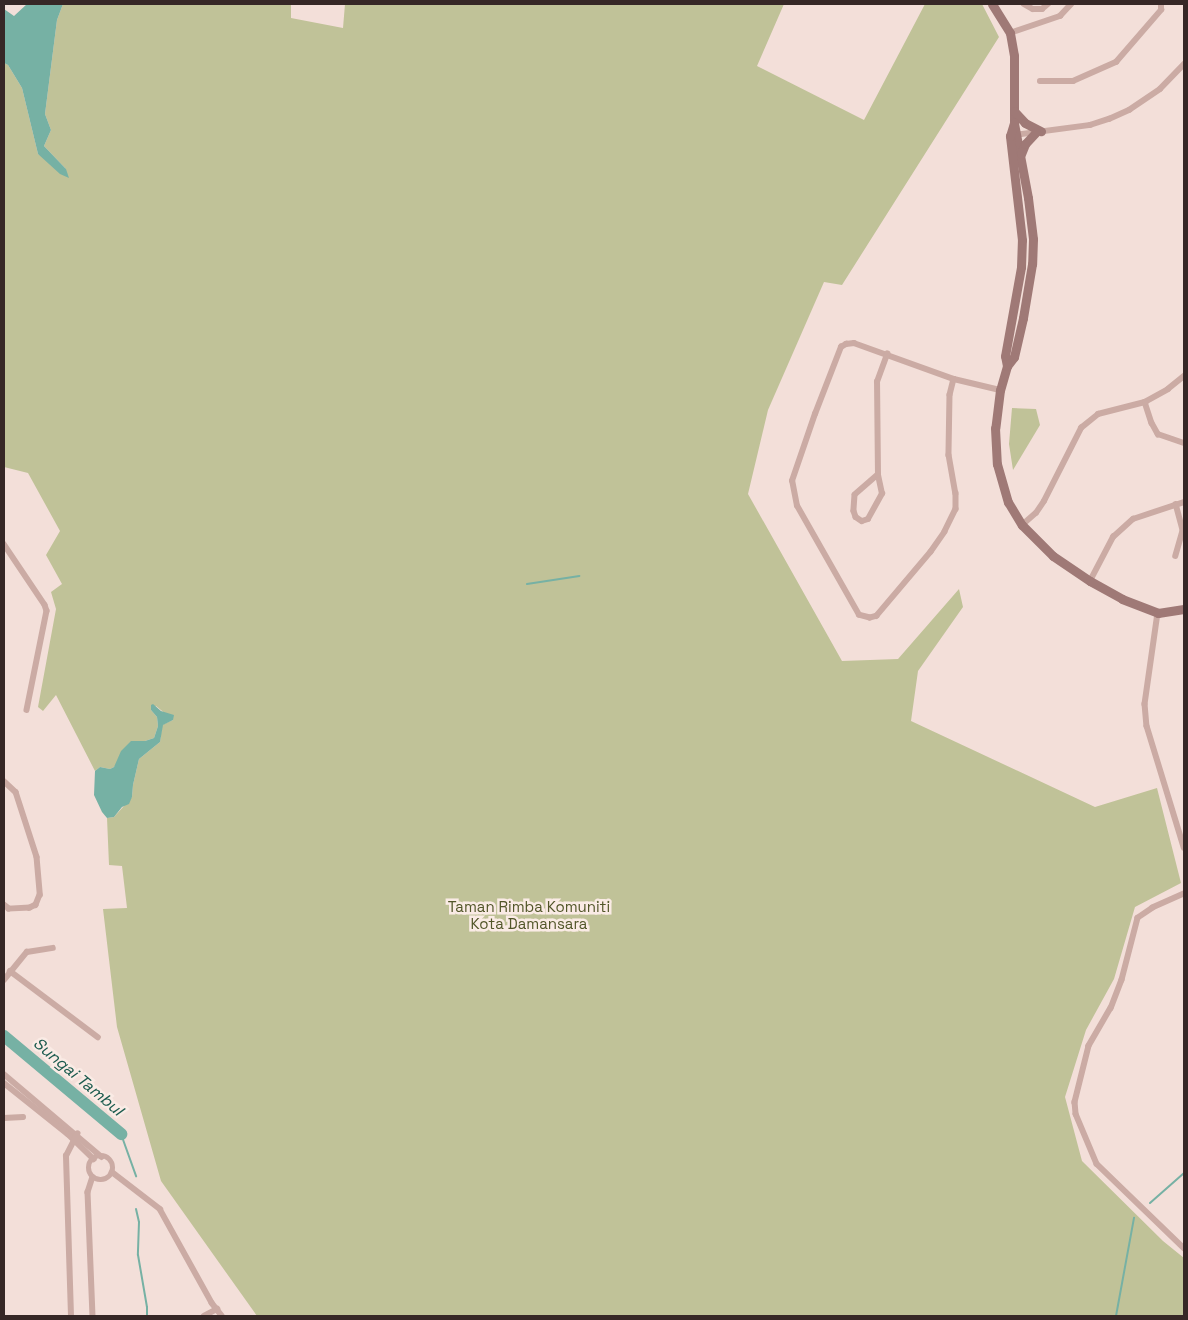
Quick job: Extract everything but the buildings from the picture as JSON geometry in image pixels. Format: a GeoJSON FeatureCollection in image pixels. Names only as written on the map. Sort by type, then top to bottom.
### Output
{"type":"FeatureCollection","features":[{"type":"Feature","properties":{"kind":"street"},"geometry":{"type":"LineString","coordinates":[[992,4],[1010,33],[1014,56],[1014,135],[1022,240],[1021,267],[1004,356],[1007,366]]}},
{"type":"Feature","properties":{"kind":"street"},"geometry":{"type":"LineString","coordinates":[[1024,4],[1033,9],[1042,10],[1048,4]]}},
{"type":"Feature","properties":{"kind":"street"},"geometry":{"type":"LineString","coordinates":[[1010,33],[1060,16],[1071,4]]}},
{"type":"Feature","properties":{"kind":"street"},"geometry":{"type":"LineString","coordinates":[[1040,81],[1074,81],[1116,62],[1161,10],[1161,4]]}},
{"type":"Feature","properties":{"kind":"street"},"geometry":{"type":"LineString","coordinates":[[1014,135],[1090,125],[1129,110],[1160,89],[1184,64]]}},
{"type":"Feature","properties":{"kind":"street"},"geometry":{"type":"LineString","coordinates":[[1014,111],[1025,123],[1039,132]]}},
{"type":"Feature","properties":{"kind":"street"},"geometry":{"type":"LineString","coordinates":[[1021,154],[1024,144],[1039,132]]}},
{"type":"Feature","properties":{"kind":"street"},"geometry":{"type":"LineString","coordinates":[[1014,135],[1021,154],[1033,238],[1032,264],[1023,318],[1014,357],[1007,366],[1000,390],[996,428],[997,464],[1008,502],[1022,525],[1054,556],[1090,581],[1157,617],[1184,609]]}},
{"type":"Feature","properties":{"kind":"street"},"geometry":{"type":"LineString","coordinates":[[1012,316],[1023,318]]}},
{"type":"Feature","properties":{"kind":"street"},"geometry":{"type":"LineString","coordinates":[[954,379],[950,395],[949,455],[956,492],[956,509],[945,532],[931,552],[877,616],[865,618],[859,614],[797,506],[792,481],[841,347],[854,343],[954,379],[1000,390]]}},
{"type":"Feature","properties":{"kind":"street"},"geometry":{"type":"LineString","coordinates":[[878,475],[855,496],[854,511],[856,517],[862,521],[868,519],[882,494],[878,475],[877,382],[887,354]]}},
{"type":"Feature","properties":{"kind":"street"},"geometry":{"type":"LineString","coordinates":[[1022,525],[1036,513],[1044,501],[1081,428],[1098,414],[1145,402],[1168,389],[1184,376]]}},
{"type":"Feature","properties":{"kind":"street"},"geometry":{"type":"LineString","coordinates":[[1145,402],[1152,424],[1158,434],[1184,443]]}},
{"type":"Feature","properties":{"kind":"street"},"geometry":{"type":"LineString","coordinates":[[1090,581],[1113,537],[1133,519],[1184,502]]}},
{"type":"Feature","properties":{"kind":"street"},"geometry":{"type":"LineString","coordinates":[[1176,504],[1183,530],[1176,556]]}},
{"type":"Feature","properties":{"kind":"street"},"geometry":{"type":"LineString","coordinates":[[4,544],[45,605],[47,611],[27,710]]}},
{"type":"Feature","properties":{"kind":"street"},"geometry":{"type":"LineString","coordinates":[[1157,617],[1145,704],[1146,726],[1184,848]]}},
{"type":"Feature","properties":{"kind":"street"},"geometry":{"type":"LineString","coordinates":[[4,781],[16,792],[37,857],[40,895],[36,905],[30,908],[9,909],[4,905]]}},
{"type":"Feature","properties":{"kind":"street"},"geometry":{"type":"LineString","coordinates":[[1184,894],[1153,908],[1138,918],[1122,980],[1111,1008],[1089,1046],[1075,1102],[1076,1114],[1097,1164],[1184,1248]]}},
{"type":"Feature","properties":{"kind":"street"},"geometry":{"type":"LineString","coordinates":[[4,980],[27,952],[53,948]]}},
{"type":"Feature","properties":{"kind":"street"},"geometry":{"type":"LineString","coordinates":[[10,971],[98,1037]]}},
{"type":"Feature","properties":{"kind":"street"},"geometry":{"type":"LineString","coordinates":[[4,1074],[75,1136],[94,1159]]}},
{"type":"Feature","properties":{"kind":"street"},"geometry":{"type":"LineString","coordinates":[[4,1083],[102,1157],[109,1160],[112,1172],[160,1210],[222,1316]]}},
{"type":"Feature","properties":{"kind":"street"},"geometry":{"type":"LineString","coordinates":[[4,1118],[23,1117]]}},
{"type":"Feature","properties":{"kind":"street"},"geometry":{"type":"LineString","coordinates":[[71,1316],[66,1156],[75,1136]]}},
{"type":"Feature","properties":{"kind":"street"},"geometry":{"type":"LineString","coordinates":[[93,1316],[88,1192],[93,1177],[89,1168],[94,1159],[102,1157]]}},
{"type":"Feature","properties":{"kind":"street"},"geometry":{"type":"LineString","coordinates":[[93,1177],[104,1180],[112,1172]]}},
{"type":"Feature","properties":{"kind":"street"},"geometry":{"type":"LineString","coordinates":[[204,1316],[217,1309]]}},
{"type":"Feature","properties":{"kind":"green space","name":"Taman Rimba Komuniti Kota Damansara"},"geometry":{"type":"Polygon","coordinates":[[[63,4],[291,4],[291,18],[343,28],[345,4],[784,4],[757,66],[864,120],[925,4],[982,4],[999,37],[842,285],[824,282],[768,410],[748,494],[842,661],[898,659],[959,589],[963,607],[918,671],[911,721],[1095,807],[1157,788],[1181,883],[1135,907],[1114,979],[1086,1030],[1065,1097],[1082,1161],[1163,1241],[1184,1258],[1184,1316],[257,1316],[161,1181],[117,1027],[103,909],[127,908],[122,866],[109,865],[107,818],[114,817],[132,797],[139,759],[160,742],[162,725],[173,720],[156,706],[151,710],[157,717],[158,726],[154,738],[137,741],[114,767],[110,769],[100,767],[95,771],[56,695],[43,711],[38,707],[56,609],[51,592],[62,584],[46,555],[60,531],[28,473],[4,467],[4,63],[8,65],[22,88],[38,154],[66,169],[44,146],[51,130],[45,114],[57,20],[63,4]]]}},
{"type":"Feature","properties":{"kind":"green space"},"geometry":{"type":"Polygon","coordinates":[[[1012,408],[1036,409],[1040,425],[1013,470],[1009,444],[1012,408]]]}},
{"type":"Feature","properties":{"kind":"water"},"geometry":{"type":"Polygon","coordinates":[[[27,4],[63,4],[57,20],[45,114],[51,130],[44,146],[66,169],[69,178],[60,174],[38,154],[22,88],[8,65],[4,63],[4,9],[14,16],[27,4]]]}},
{"type":"Feature","properties":{"kind":"water"},"geometry":{"type":"Polygon","coordinates":[[[153,704],[161,711],[174,715],[173,720],[163,725],[160,742],[139,759],[129,804],[122,807],[114,817],[107,818],[94,795],[95,771],[100,767],[110,769],[114,767],[121,751],[131,741],[145,741],[154,738],[158,726],[157,717],[151,710],[151,705],[153,704]]]}},
{"type":"Feature","properties":{"kind":"waterway"},"geometry":{"type":"LineString","coordinates":[[527,584],[579,576]]}},
{"type":"Feature","properties":{"kind":"waterway","name":"Sungai Tambul"},"geometry":{"type":"LineString","coordinates":[[4,1036],[121,1134]]}},
{"type":"Feature","properties":{"kind":"waterway","name":"Sungai Tambul"},"geometry":{"type":"LineString","coordinates":[[121,1134],[136,1176]]}},
{"type":"Feature","properties":{"kind":"waterway"},"geometry":{"type":"LineString","coordinates":[[1150,1203],[1184,1173]]}},
{"type":"Feature","properties":{"kind":"waterway","name":"Sungai Tambul"},"geometry":{"type":"LineString","coordinates":[[136,1209],[139,1222],[138,1255],[147,1316]]}},
{"type":"Feature","properties":{"kind":"waterway"},"geometry":{"type":"LineString","coordinates":[[1116,1316],[1134,1218]]}}]}
